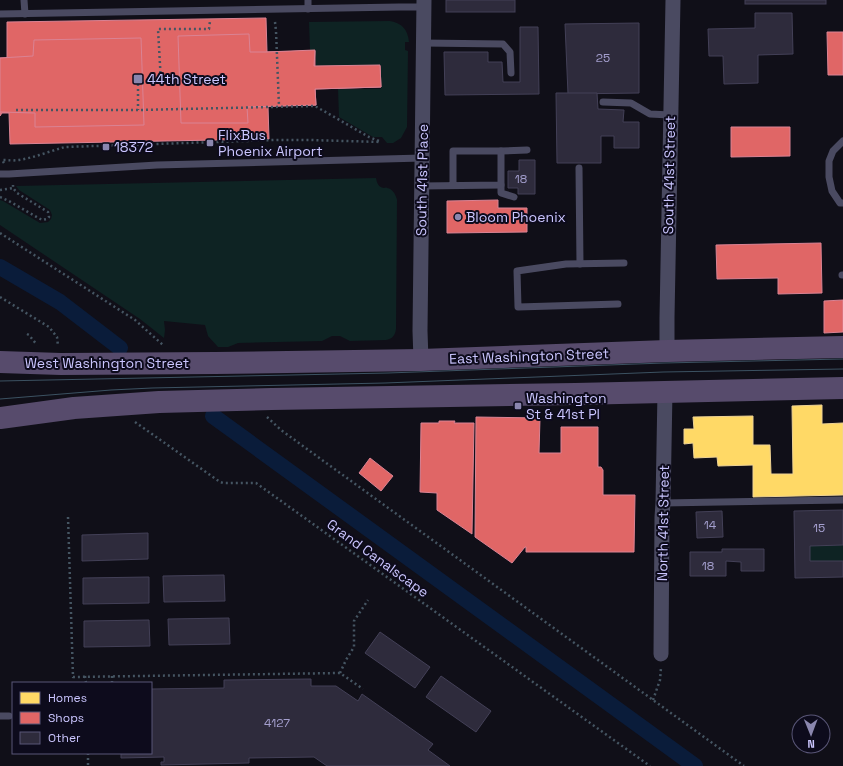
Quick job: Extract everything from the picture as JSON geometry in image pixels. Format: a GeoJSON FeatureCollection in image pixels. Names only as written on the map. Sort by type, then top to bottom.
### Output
{"type":"FeatureCollection","features":[{"type":"Feature","properties":{"kind":"main road","name":"East Washington Street"},"geometry":{"type":"LineString","coordinates":[[215,364],[421,360],[667,350],[843,347]]}},
{"type":"Feature","properties":{"kind":"main road","name":"West Washington Street"},"geometry":{"type":"LineString","coordinates":[[0,362],[82,364],[215,364]]}},
{"type":"Feature","properties":{"kind":"main road"},"geometry":{"type":"LineString","coordinates":[[0,418],[74,408],[136,412],[244,400],[268,406],[575,394],[843,388]]}},
{"type":"Feature","properties":{"kind":"street","name":"South 41st Street"},"geometry":{"type":"LineString","coordinates":[[667,350],[672,0]]}},
{"type":"Feature","properties":{"kind":"street","name":"South 41st Place"},"geometry":{"type":"LineString","coordinates":[[421,360],[424,4]]}},
{"type":"Feature","properties":{"kind":"street","name":"North 41st Street"},"geometry":{"type":"LineString","coordinates":[[662,654],[662,524],[665,392]]}},
{"type":"Feature","properties":{"kind":"lane"},"geometry":{"type":"LineString","coordinates":[[24,0],[25,14]]}},
{"type":"Feature","properties":{"kind":"lane"},"geometry":{"type":"LineString","coordinates":[[308,0],[308,9]]}},
{"type":"Feature","properties":{"kind":"lane"},"geometry":{"type":"LineString","coordinates":[[0,14],[308,9],[424,4]]}},
{"type":"Feature","properties":{"kind":"lane"},"geometry":{"type":"LineString","coordinates":[[423,43],[503,44],[510,52],[511,73]]}},
{"type":"Feature","properties":{"kind":"lane"},"geometry":{"type":"LineString","coordinates":[[603,102],[631,103],[650,114],[670,115]]}},
{"type":"Feature","properties":{"kind":"lane"},"geometry":{"type":"LineString","coordinates":[[843,141],[833,151],[829,161],[829,177],[832,191],[840,203],[843,203]]}},
{"type":"Feature","properties":{"kind":"lane"},"geometry":{"type":"LineString","coordinates":[[453,185],[454,151],[527,150]]}},
{"type":"Feature","properties":{"kind":"lane"},"geometry":{"type":"LineString","coordinates":[[501,151],[501,193],[514,197]]}},
{"type":"Feature","properties":{"kind":"lane"},"geometry":{"type":"LineString","coordinates":[[0,174],[157,165],[422,158]]}},
{"type":"Feature","properties":{"kind":"lane"},"geometry":{"type":"LineString","coordinates":[[579,168],[580,264]]}},
{"type":"Feature","properties":{"kind":"lane"},"geometry":{"type":"LineString","coordinates":[[422,186],[501,185]]}},
{"type":"Feature","properties":{"kind":"lane"},"geometry":{"type":"LineString","coordinates":[[618,304],[518,307],[517,271],[566,264],[624,263]]}},
{"type":"Feature","properties":{"kind":"lane"},"geometry":{"type":"LineString","coordinates":[[663,503],[843,500]]}},
{"type":"Feature","properties":{"kind":"lane"},"geometry":{"type":"LineString","coordinates":[[0,716],[9,716]]}},
{"type":"Feature","properties":{"kind":"path"},"geometry":{"type":"LineString","coordinates":[[161,82],[158,30],[210,29],[210,19]]}},
{"type":"Feature","properties":{"kind":"path"},"geometry":{"type":"LineString","coordinates":[[275,22],[279,106]]}},
{"type":"Feature","properties":{"kind":"path"},"geometry":{"type":"LineString","coordinates":[[138,79],[138,110]]}},
{"type":"Feature","properties":{"kind":"path"},"geometry":{"type":"LineString","coordinates":[[142,83],[180,82]]}},
{"type":"Feature","properties":{"kind":"path"},"geometry":{"type":"LineString","coordinates":[[4,163],[2,160],[17,160],[72,146],[275,140],[381,142],[369,137],[315,106],[138,110],[16,110]]}},
{"type":"Feature","properties":{"kind":"path"},"geometry":{"type":"LineString","coordinates":[[0,190],[13,186],[17,193],[48,212],[49,217],[48,219],[42,220],[0,197]]}},
{"type":"Feature","properties":{"kind":"path"},"geometry":{"type":"LineString","coordinates":[[0,233],[135,320],[164,347]]}},
{"type":"Feature","properties":{"kind":"path"},"geometry":{"type":"LineString","coordinates":[[0,297],[49,328],[56,337],[58,351]]}},
{"type":"Feature","properties":{"kind":"path"},"geometry":{"type":"LineString","coordinates":[[268,406],[281,430],[744,766]]}},
{"type":"Feature","properties":{"kind":"path","name":"Grand Canalscape"},"geometry":{"type":"LineString","coordinates":[[136,412],[220,482],[256,483],[650,766]]}},
{"type":"Feature","properties":{"kind":"path"},"geometry":{"type":"LineString","coordinates":[[68,516],[73,677],[340,673],[363,689]]}},
{"type":"Feature","properties":{"kind":"path"},"geometry":{"type":"LineString","coordinates":[[340,673],[354,647],[354,621],[368,600]]}},
{"type":"Feature","properties":{"kind":"path"},"geometry":{"type":"LineString","coordinates":[[653,700],[660,680],[662,654]]}},
{"type":"Feature","properties":{"kind":"path"},"geometry":{"type":"LineString","coordinates":[[86,676],[86,682]]}},
{"type":"Feature","properties":{"kind":"path"},"geometry":{"type":"LineString","coordinates":[[112,676],[112,682]]}},
{"type":"Feature","properties":{"kind":"path"},"geometry":{"type":"LineString","coordinates":[[88,754],[88,766]]}},
{"type":"Feature","properties":{"kind":"green space"},"geometry":{"type":"Polygon","coordinates":[[[390,21],[398,23],[404,28],[409,42],[405,42],[405,50],[408,51],[407,127],[401,138],[393,143],[387,143],[382,137],[373,137],[339,117],[338,89],[381,89],[381,65],[316,66],[315,50],[310,50],[309,22],[390,21]]]}},
{"type":"Feature","properties":{"kind":"green space"},"geometry":{"type":"Polygon","coordinates":[[[376,178],[379,186],[393,191],[397,200],[396,329],[393,337],[386,340],[350,341],[340,336],[332,336],[322,341],[238,343],[228,347],[218,347],[208,336],[205,325],[164,321],[164,338],[140,319],[0,225],[0,200],[40,223],[48,222],[51,219],[52,215],[50,210],[19,190],[16,186],[376,178]]]}},
{"type":"Feature","properties":{"kind":"green space"},"geometry":{"type":"Polygon","coordinates":[[[843,545],[843,561],[810,561],[810,546],[843,545]]]}},
{"type":"Feature","properties":{"kind":"building: Homes"},"geometry":{"type":"Polygon","coordinates":[[[822,405],[822,424],[843,423],[843,495],[753,497],[753,465],[718,466],[717,457],[694,458],[693,443],[684,444],[684,429],[694,429],[693,417],[753,416],[753,445],[770,445],[771,474],[793,474],[792,406],[822,405]]]}},
{"type":"Feature","properties":{"kind":"building: Shops"},"geometry":{"type":"Polygon","coordinates":[[[266,18],[267,52],[315,51],[315,67],[380,66],[381,87],[315,89],[316,105],[268,106],[269,139],[10,144],[9,113],[2,113],[0,116],[0,58],[7,58],[7,22],[266,18]]]}},
{"type":"Feature","properties":{"kind":"building: Shops"},"geometry":{"type":"Polygon","coordinates":[[[827,32],[843,32],[843,75],[828,75],[827,32]]]}},
{"type":"Feature","properties":{"kind":"building: Shops"},"geometry":{"type":"Polygon","coordinates":[[[249,34],[250,52],[315,50],[314,66],[380,65],[381,87],[315,89],[316,105],[247,107],[248,123],[181,123],[178,36],[249,34]]]}},
{"type":"Feature","properties":{"kind":"building: Shops"},"geometry":{"type":"Polygon","coordinates":[[[141,38],[144,125],[35,127],[35,113],[0,112],[0,58],[33,56],[34,40],[141,38]]]}},
{"type":"Feature","properties":{"kind":"building: Shops"},"geometry":{"type":"Polygon","coordinates":[[[731,127],[790,127],[790,156],[731,157],[731,127]]]}},
{"type":"Feature","properties":{"kind":"building: Shops"},"geometry":{"type":"Polygon","coordinates":[[[498,200],[498,208],[527,208],[527,232],[447,233],[447,201],[498,200]]]}},
{"type":"Feature","properties":{"kind":"building: Shops"},"geometry":{"type":"Polygon","coordinates":[[[821,243],[822,293],[778,294],[778,278],[717,279],[716,245],[821,243]]]}},
{"type":"Feature","properties":{"kind":"building: Shops"},"geometry":{"type":"Polygon","coordinates":[[[843,300],[843,332],[824,333],[824,301],[843,300]]]}},
{"type":"Feature","properties":{"kind":"building: Shops"},"geometry":{"type":"Polygon","coordinates":[[[476,417],[540,418],[539,453],[561,453],[561,427],[598,427],[598,467],[601,467],[603,470],[603,495],[635,495],[634,552],[526,552],[525,547],[512,563],[475,537],[476,417]]]}},
{"type":"Feature","properties":{"kind":"building: Shops"},"geometry":{"type":"Polygon","coordinates":[[[439,421],[474,423],[472,534],[437,510],[437,493],[420,492],[421,423],[439,423],[439,421]]]}},
{"type":"Feature","properties":{"kind":"building: Shops"},"geometry":{"type":"Polygon","coordinates":[[[370,458],[393,476],[381,491],[359,473],[370,458]]]}},
{"type":"Feature","properties":{"kind":"building: Other"},"geometry":{"type":"Polygon","coordinates":[[[446,0],[515,0],[515,12],[446,12],[446,0]]]}},
{"type":"Feature","properties":{"kind":"building: Other"},"geometry":{"type":"Polygon","coordinates":[[[745,0],[826,0],[826,4],[745,4],[745,0]]]}},
{"type":"Feature","properties":{"kind":"building: Other"},"geometry":{"type":"Polygon","coordinates":[[[755,13],[792,13],[793,54],[758,55],[758,83],[724,84],[723,56],[709,56],[708,29],[755,28],[755,13]]]}},
{"type":"Feature","properties":{"kind":"building: Other"},"geometry":{"type":"Polygon","coordinates":[[[639,23],[639,93],[568,94],[565,24],[639,23]]]}},
{"type":"Feature","properties":{"kind":"building: Other"},"geometry":{"type":"Polygon","coordinates":[[[520,27],[538,27],[539,94],[445,95],[444,52],[488,52],[488,62],[502,62],[503,82],[520,82],[520,27]]]}},
{"type":"Feature","properties":{"kind":"building: Other"},"geometry":{"type":"Polygon","coordinates":[[[556,93],[597,93],[598,109],[624,110],[623,122],[639,122],[639,148],[614,148],[614,136],[601,136],[601,163],[557,163],[556,93]]]}},
{"type":"Feature","properties":{"kind":"building: Other"},"geometry":{"type":"Polygon","coordinates":[[[519,160],[535,160],[535,194],[518,194],[518,188],[508,188],[508,171],[519,171],[519,160]]]}},
{"type":"Feature","properties":{"kind":"building: Other"},"geometry":{"type":"Polygon","coordinates":[[[843,510],[843,545],[810,546],[810,561],[843,561],[843,577],[795,578],[794,511],[843,510]]]}},
{"type":"Feature","properties":{"kind":"building: Other"},"geometry":{"type":"Polygon","coordinates":[[[722,511],[723,537],[697,538],[696,512],[722,511]]]}},
{"type":"Feature","properties":{"kind":"building: Other"},"geometry":{"type":"Polygon","coordinates":[[[148,533],[148,559],[82,561],[82,535],[148,533]]]}},
{"type":"Feature","properties":{"kind":"building: Other"},"geometry":{"type":"Polygon","coordinates":[[[722,549],[764,549],[764,571],[741,571],[741,562],[726,561],[726,576],[690,576],[690,552],[722,552],[722,549]]]}},
{"type":"Feature","properties":{"kind":"building: Other"},"geometry":{"type":"Polygon","coordinates":[[[224,575],[225,601],[164,602],[163,576],[224,575]]]}},
{"type":"Feature","properties":{"kind":"building: Other"},"geometry":{"type":"Polygon","coordinates":[[[149,577],[149,603],[83,604],[83,578],[149,577]]]}},
{"type":"Feature","properties":{"kind":"building: Other"},"geometry":{"type":"Polygon","coordinates":[[[229,618],[230,644],[169,645],[168,619],[229,618]]]}},
{"type":"Feature","properties":{"kind":"building: Other"},"geometry":{"type":"Polygon","coordinates":[[[149,620],[150,646],[84,647],[84,621],[149,620]]]}},
{"type":"Feature","properties":{"kind":"building: Other"},"geometry":{"type":"Polygon","coordinates":[[[380,632],[430,667],[415,688],[365,653],[380,632]]]}},
{"type":"Feature","properties":{"kind":"building: Other"},"geometry":{"type":"Polygon","coordinates":[[[441,676],[491,711],[476,732],[426,697],[441,676]]]}},
{"type":"Feature","properties":{"kind":"building: Other"},"geometry":{"type":"Polygon","coordinates":[[[311,679],[311,686],[336,686],[358,701],[362,694],[433,744],[428,750],[450,766],[327,766],[314,757],[249,758],[249,763],[161,765],[161,762],[164,762],[164,757],[121,758],[121,754],[152,754],[152,689],[224,688],[224,680],[311,679]]]}},
{"type":"Feature","properties":{"kind":"waterway"},"geometry":{"type":"LineString","coordinates":[[0,267],[60,302],[120,348]]}},
{"type":"Feature","properties":{"kind":"waterway"},"geometry":{"type":"LineString","coordinates":[[213,416],[695,766]]}},
{"type":"Feature","properties":{"kind":"tram line"},"geometry":{"type":"LineString","coordinates":[[0,381],[388,373],[664,363],[843,359]]}},
{"type":"Feature","properties":{"kind":"tram line"},"geometry":{"type":"LineString","coordinates":[[0,399],[152,388],[385,383],[663,372],[843,369]]}},
{"type":"Feature","properties":{"kind":"place","name":"44th Street"},"geometry":{"type":"Point","coordinates":[138,79]}},
{"type":"Feature","properties":{"kind":"place","name":"FlixBus Phoenix Airport"},"geometry":{"type":"Point","coordinates":[210,143]}},
{"type":"Feature","properties":{"kind":"place","name":"18372"},"geometry":{"type":"Point","coordinates":[106,147]}},
{"type":"Feature","properties":{"kind":"place","name":"Bloom Phoenix"},"geometry":{"type":"Point","coordinates":[458,217]}},
{"type":"Feature","properties":{"kind":"place","name":"Washington St & 41st Pl"},"geometry":{"type":"Point","coordinates":[518,406]}}]}
